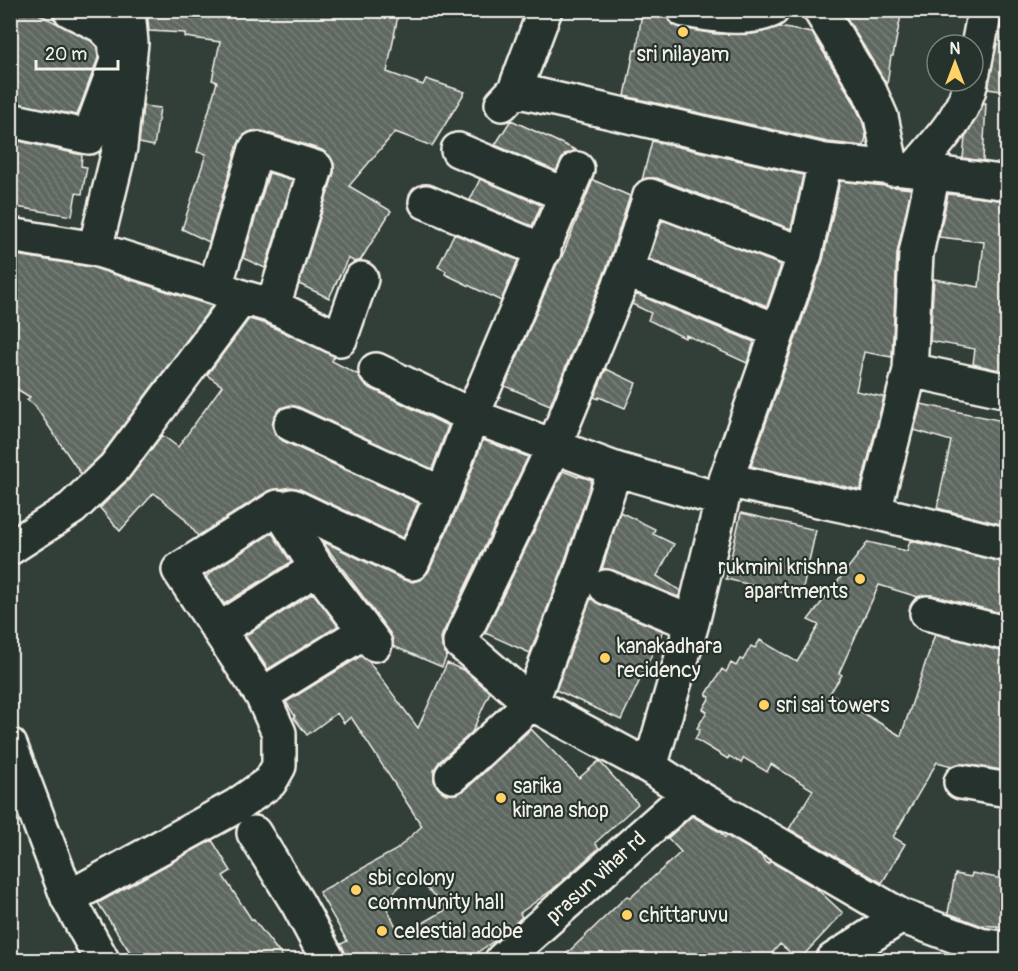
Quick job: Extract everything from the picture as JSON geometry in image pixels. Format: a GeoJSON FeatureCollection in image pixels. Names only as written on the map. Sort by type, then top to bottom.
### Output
{"type":"FeatureCollection","features":[{"type":"Feature","properties":{"kind":"street"},"geometry":{"type":"LineString","coordinates":[[10,120],[89,137],[117,61],[115,39],[102,26],[70,10]]}},
{"type":"Feature","properties":{"kind":"street"},"geometry":{"type":"LineString","coordinates":[[95,249],[120,147],[131,43],[128,10]]}},
{"type":"Feature","properties":{"kind":"street"},"geometry":{"type":"LineString","coordinates":[[545,10],[508,97],[825,161],[1008,183]]}},
{"type":"Feature","properties":{"kind":"street"},"geometry":{"type":"LineString","coordinates":[[684,10],[742,17],[764,14],[772,10]]}},
{"type":"Feature","properties":{"kind":"street"},"geometry":{"type":"LineString","coordinates":[[820,10],[870,92],[881,117],[913,171],[916,254],[910,370],[874,512]]}},
{"type":"Feature","properties":{"kind":"street"},"geometry":{"type":"LineString","coordinates":[[981,33],[985,10]]}},
{"type":"Feature","properties":{"kind":"street"},"geometry":{"type":"LineString","coordinates":[[913,171],[948,130],[967,93]]}},
{"type":"Feature","properties":{"kind":"street"},"geometry":{"type":"LineString","coordinates":[[10,548],[72,508],[115,467],[228,292],[256,148],[316,168],[273,306]]}},
{"type":"Feature","properties":{"kind":"street"},"geometry":{"type":"LineString","coordinates":[[292,506],[412,563],[443,494],[472,416],[572,182],[458,150]]}},
{"type":"Feature","properties":{"kind":"street"},"geometry":{"type":"LineString","coordinates":[[651,767],[692,623],[724,490],[805,254],[825,161]]}},
{"type":"Feature","properties":{"kind":"street"},"geometry":{"type":"LineString","coordinates":[[805,254],[650,196],[626,270],[554,446],[460,642],[531,703],[651,767],[690,793],[901,916],[988,951]]}},
{"type":"Feature","properties":{"kind":"street"},"geometry":{"type":"LineString","coordinates":[[426,202],[544,251]]}},
{"type":"Feature","properties":{"kind":"street"},"geometry":{"type":"LineString","coordinates":[[10,234],[95,249],[273,306],[340,339],[361,279]]}},
{"type":"Feature","properties":{"kind":"street"},"geometry":{"type":"LineString","coordinates":[[626,270],[778,331]]}},
{"type":"Feature","properties":{"kind":"street"},"geometry":{"type":"LineString","coordinates":[[376,370],[472,416],[615,469],[724,490],[874,512],[1008,545]]}},
{"type":"Feature","properties":{"kind":"street"},"geometry":{"type":"LineString","coordinates":[[910,370],[1008,391]]}},
{"type":"Feature","properties":{"kind":"street"},"geometry":{"type":"LineString","coordinates":[[291,424],[443,494]]}},
{"type":"Feature","properties":{"kind":"street"},"geometry":{"type":"LineString","coordinates":[[452,776],[531,703],[579,578],[615,469]]}},
{"type":"Feature","properties":{"kind":"street"},"geometry":{"type":"LineString","coordinates":[[69,898],[236,806],[270,782],[279,766],[279,733],[262,695],[179,570],[278,507],[317,568],[370,638],[262,695]]}},
{"type":"Feature","properties":{"kind":"street"},"geometry":{"type":"LineString","coordinates":[[219,630],[317,568]]}},
{"type":"Feature","properties":{"kind":"street"},"geometry":{"type":"LineString","coordinates":[[606,587],[692,623]]}},
{"type":"Feature","properties":{"kind":"street"},"geometry":{"type":"LineString","coordinates":[[927,613],[1008,634]]}},
{"type":"Feature","properties":{"kind":"street"},"geometry":{"type":"LineString","coordinates":[[10,745],[69,898],[102,960]]}},
{"type":"Feature","properties":{"kind":"street"},"geometry":{"type":"LineString","coordinates":[[961,782],[1008,790]]}},
{"type":"Feature","properties":{"kind":"street","name":"prasun vihar rd"},"geometry":{"type":"LineString","coordinates":[[502,960],[690,793]]}},
{"type":"Feature","properties":{"kind":"street"},"geometry":{"type":"LineString","coordinates":[[254,832],[298,904],[328,960]]}},
{"type":"Feature","properties":{"kind":"street"},"geometry":{"type":"LineString","coordinates":[[833,960],[901,916]]}},
{"type":"Feature","properties":{"kind":"building"},"geometry":{"type":"Polygon","coordinates":[[[10,10],[31,10],[91,41],[97,47],[98,58],[77,115],[10,102],[10,10]]]}},
{"type":"Feature","properties":{"kind":"building"},"geometry":{"type":"Polygon","coordinates":[[[147,10],[399,10],[387,72],[423,85],[426,79],[465,92],[432,146],[395,132],[349,186],[391,211],[360,261],[355,262],[348,258],[329,298],[299,284],[334,173],[334,164],[330,156],[322,150],[262,131],[252,131],[244,135],[238,144],[209,242],[182,229],[206,154],[197,152],[217,82],[212,80],[220,42],[185,37],[185,33],[149,31],[147,10]]]}},
{"type":"Feature","properties":{"kind":"building"},"geometry":{"type":"Polygon","coordinates":[[[642,10],[666,12],[672,24],[681,28],[715,34],[752,34],[779,27],[812,33],[853,101],[863,123],[866,136],[864,146],[828,142],[625,96],[634,50],[637,50],[642,10]]]}},
{"type":"Feature","properties":{"kind":"building"},"geometry":{"type":"Polygon","coordinates":[[[842,10],[902,10],[887,85],[842,10]]]}},
{"type":"Feature","properties":{"kind":"building"},"geometry":{"type":"Polygon","coordinates":[[[1003,10],[1008,10],[1008,92],[988,89],[1003,10]]]}},
{"type":"Feature","properties":{"kind":"building"},"geometry":{"type":"Polygon","coordinates":[[[986,103],[983,161],[963,158],[965,138],[986,103]]]}},
{"type":"Feature","properties":{"kind":"building"},"geometry":{"type":"Polygon","coordinates":[[[143,106],[160,108],[154,146],[139,143],[143,106]]]}},
{"type":"Feature","properties":{"kind":"building"},"geometry":{"type":"Polygon","coordinates":[[[511,120],[578,151],[565,154],[556,171],[495,145],[511,120]]]}},
{"type":"Feature","properties":{"kind":"building"},"geometry":{"type":"Polygon","coordinates":[[[10,139],[82,155],[81,166],[87,167],[82,194],[76,193],[72,216],[10,206],[10,139]]]}},
{"type":"Feature","properties":{"kind":"building"},"geometry":{"type":"Polygon","coordinates":[[[652,141],[803,175],[791,229],[657,178],[642,180],[652,141]]]}},
{"type":"Feature","properties":{"kind":"building"},"geometry":{"type":"Polygon","coordinates":[[[269,173],[293,180],[265,268],[243,258],[269,173]]]}},
{"type":"Feature","properties":{"kind":"building"},"geometry":{"type":"Polygon","coordinates":[[[480,179],[541,205],[532,226],[470,200],[480,179]]]}},
{"type":"Feature","properties":{"kind":"building"},"geometry":{"type":"Polygon","coordinates":[[[593,180],[630,196],[608,264],[550,405],[505,386],[593,180]]]}},
{"type":"Feature","properties":{"kind":"building"},"geometry":{"type":"Polygon","coordinates":[[[840,181],[911,189],[897,253],[892,357],[864,352],[856,391],[884,397],[860,490],[751,466],[823,260],[840,181]]]}},
{"type":"Feature","properties":{"kind":"building"},"geometry":{"type":"Polygon","coordinates":[[[948,194],[1008,201],[1008,372],[973,364],[975,349],[930,341],[934,279],[979,287],[984,242],[939,237],[948,194]]]}},
{"type":"Feature","properties":{"kind":"building"},"geometry":{"type":"Polygon","coordinates":[[[662,220],[781,265],[767,306],[649,259],[662,220]]]}},
{"type":"Feature","properties":{"kind":"building"},"geometry":{"type":"Polygon","coordinates":[[[454,234],[518,260],[501,301],[445,274],[446,271],[438,267],[454,234]]]}},
{"type":"Feature","properties":{"kind":"building"},"geometry":{"type":"Polygon","coordinates":[[[10,254],[91,267],[212,306],[101,455],[81,474],[35,406],[27,400],[30,397],[10,385],[10,254]]]}},
{"type":"Feature","properties":{"kind":"building"},"geometry":{"type":"Polygon","coordinates":[[[636,294],[754,342],[747,363],[648,320],[651,313],[632,304],[636,294]]]}},
{"type":"Feature","properties":{"kind":"building"},"geometry":{"type":"Polygon","coordinates":[[[249,319],[266,324],[334,356],[332,361],[359,375],[361,381],[368,387],[448,426],[432,469],[299,407],[290,405],[281,408],[274,417],[272,426],[275,434],[283,441],[418,503],[403,538],[300,489],[291,487],[268,491],[198,536],[183,517],[154,493],[120,531],[100,508],[130,478],[162,435],[178,447],[222,386],[207,375],[249,319]]]}},
{"type":"Feature","properties":{"kind":"building"},"geometry":{"type":"Polygon","coordinates":[[[606,369],[636,383],[625,408],[594,397],[606,369]]]}},
{"type":"Feature","properties":{"kind":"building"},"geometry":{"type":"Polygon","coordinates":[[[921,404],[1008,422],[1008,526],[937,508],[951,441],[914,430],[921,404]]]}},
{"type":"Feature","properties":{"kind":"building"},"geometry":{"type":"Polygon","coordinates":[[[483,440],[528,457],[441,637],[442,647],[447,655],[442,667],[393,646],[390,633],[322,541],[404,580],[413,582],[422,579],[429,571],[460,502],[483,440]]]}},
{"type":"Feature","properties":{"kind":"building"},"geometry":{"type":"Polygon","coordinates":[[[563,471],[592,480],[561,572],[530,653],[485,633],[563,471]]]}},
{"type":"Feature","properties":{"kind":"building"},"geometry":{"type":"Polygon","coordinates":[[[620,512],[655,529],[653,534],[674,544],[657,576],[681,591],[678,597],[613,570],[602,569],[620,512]]]}},
{"type":"Feature","properties":{"kind":"building"},"geometry":{"type":"Polygon","coordinates":[[[741,513],[816,530],[801,597],[726,579],[741,513]]]}},
{"type":"Feature","properties":{"kind":"building"},"geometry":{"type":"Polygon","coordinates":[[[272,533],[291,562],[224,604],[206,577],[272,533]]]}},
{"type":"Feature","properties":{"kind":"building"},"geometry":{"type":"Polygon","coordinates":[[[910,541],[1008,563],[1008,615],[932,595],[918,597],[879,585],[839,673],[842,675],[830,693],[901,736],[935,634],[1008,652],[1008,771],[964,764],[952,766],[937,762],[893,837],[905,844],[882,883],[789,829],[813,790],[771,764],[767,772],[744,758],[741,763],[729,756],[728,759],[695,739],[700,730],[697,728],[707,712],[703,709],[710,697],[706,695],[722,669],[726,672],[731,663],[736,666],[740,659],[743,660],[751,646],[755,648],[760,640],[797,662],[819,625],[808,620],[868,542],[907,551],[910,541]]]}},
{"type":"Feature","properties":{"kind":"building"},"geometry":{"type":"Polygon","coordinates":[[[313,593],[338,626],[268,669],[245,636],[313,593]]]}},
{"type":"Feature","properties":{"kind":"building","name":"kanakadhara recidency"},"geometry":{"type":"Polygon","coordinates":[[[591,598],[599,604],[663,631],[621,720],[556,690],[591,598]]]}},
{"type":"Feature","properties":{"kind":"building"},"geometry":{"type":"Polygon","coordinates":[[[361,656],[369,662],[418,728],[447,663],[465,671],[490,692],[472,732],[439,762],[434,770],[434,781],[439,789],[446,794],[456,794],[465,790],[531,729],[579,778],[599,761],[638,804],[595,843],[599,848],[552,890],[520,913],[522,917],[497,939],[478,952],[483,960],[349,960],[341,944],[347,941],[319,892],[396,850],[422,826],[351,717],[344,723],[337,713],[307,735],[294,718],[286,702],[361,656]],[[412,873],[384,903],[401,936],[447,909],[412,873]]]}},
{"type":"Feature","properties":{"kind":"building"},"geometry":{"type":"Polygon","coordinates":[[[692,816],[720,832],[725,838],[727,836],[760,855],[768,864],[770,861],[817,889],[843,913],[799,960],[780,944],[766,960],[560,960],[627,896],[630,898],[681,852],[668,838],[692,816]]]}},
{"type":"Feature","properties":{"kind":"building"},"geometry":{"type":"Polygon","coordinates":[[[212,840],[231,871],[223,876],[252,920],[285,960],[135,960],[98,903],[212,840]]]}},
{"type":"Feature","properties":{"kind":"building"},"geometry":{"type":"Polygon","coordinates":[[[972,873],[1008,880],[1008,927],[980,925],[948,913],[955,874],[971,877],[972,873]]]}},
{"type":"Feature","properties":{"kind":"place","name":"sri nilayam"},"geometry":{"type":"Point","coordinates":[683,32]}},
{"type":"Feature","properties":{"kind":"place","name":"rukmini krishna apartments"},"geometry":{"type":"Point","coordinates":[860,579]}},
{"type":"Feature","properties":{"kind":"place","name":"kanakadhara recidency"},"geometry":{"type":"Point","coordinates":[605,658]}},
{"type":"Feature","properties":{"kind":"place","name":"sri sai towers"},"geometry":{"type":"Point","coordinates":[764,705]}},
{"type":"Feature","properties":{"kind":"place","name":"sarika kirana shop"},"geometry":{"type":"Point","coordinates":[501,798]}},
{"type":"Feature","properties":{"kind":"place","name":"sbi colony community hall"},"geometry":{"type":"Point","coordinates":[356,890]}},
{"type":"Feature","properties":{"kind":"place","name":"chittaruvu"},"geometry":{"type":"Point","coordinates":[627,915]}},
{"type":"Feature","properties":{"kind":"place","name":"celestial adobe"},"geometry":{"type":"Point","coordinates":[382,931]}}]}
